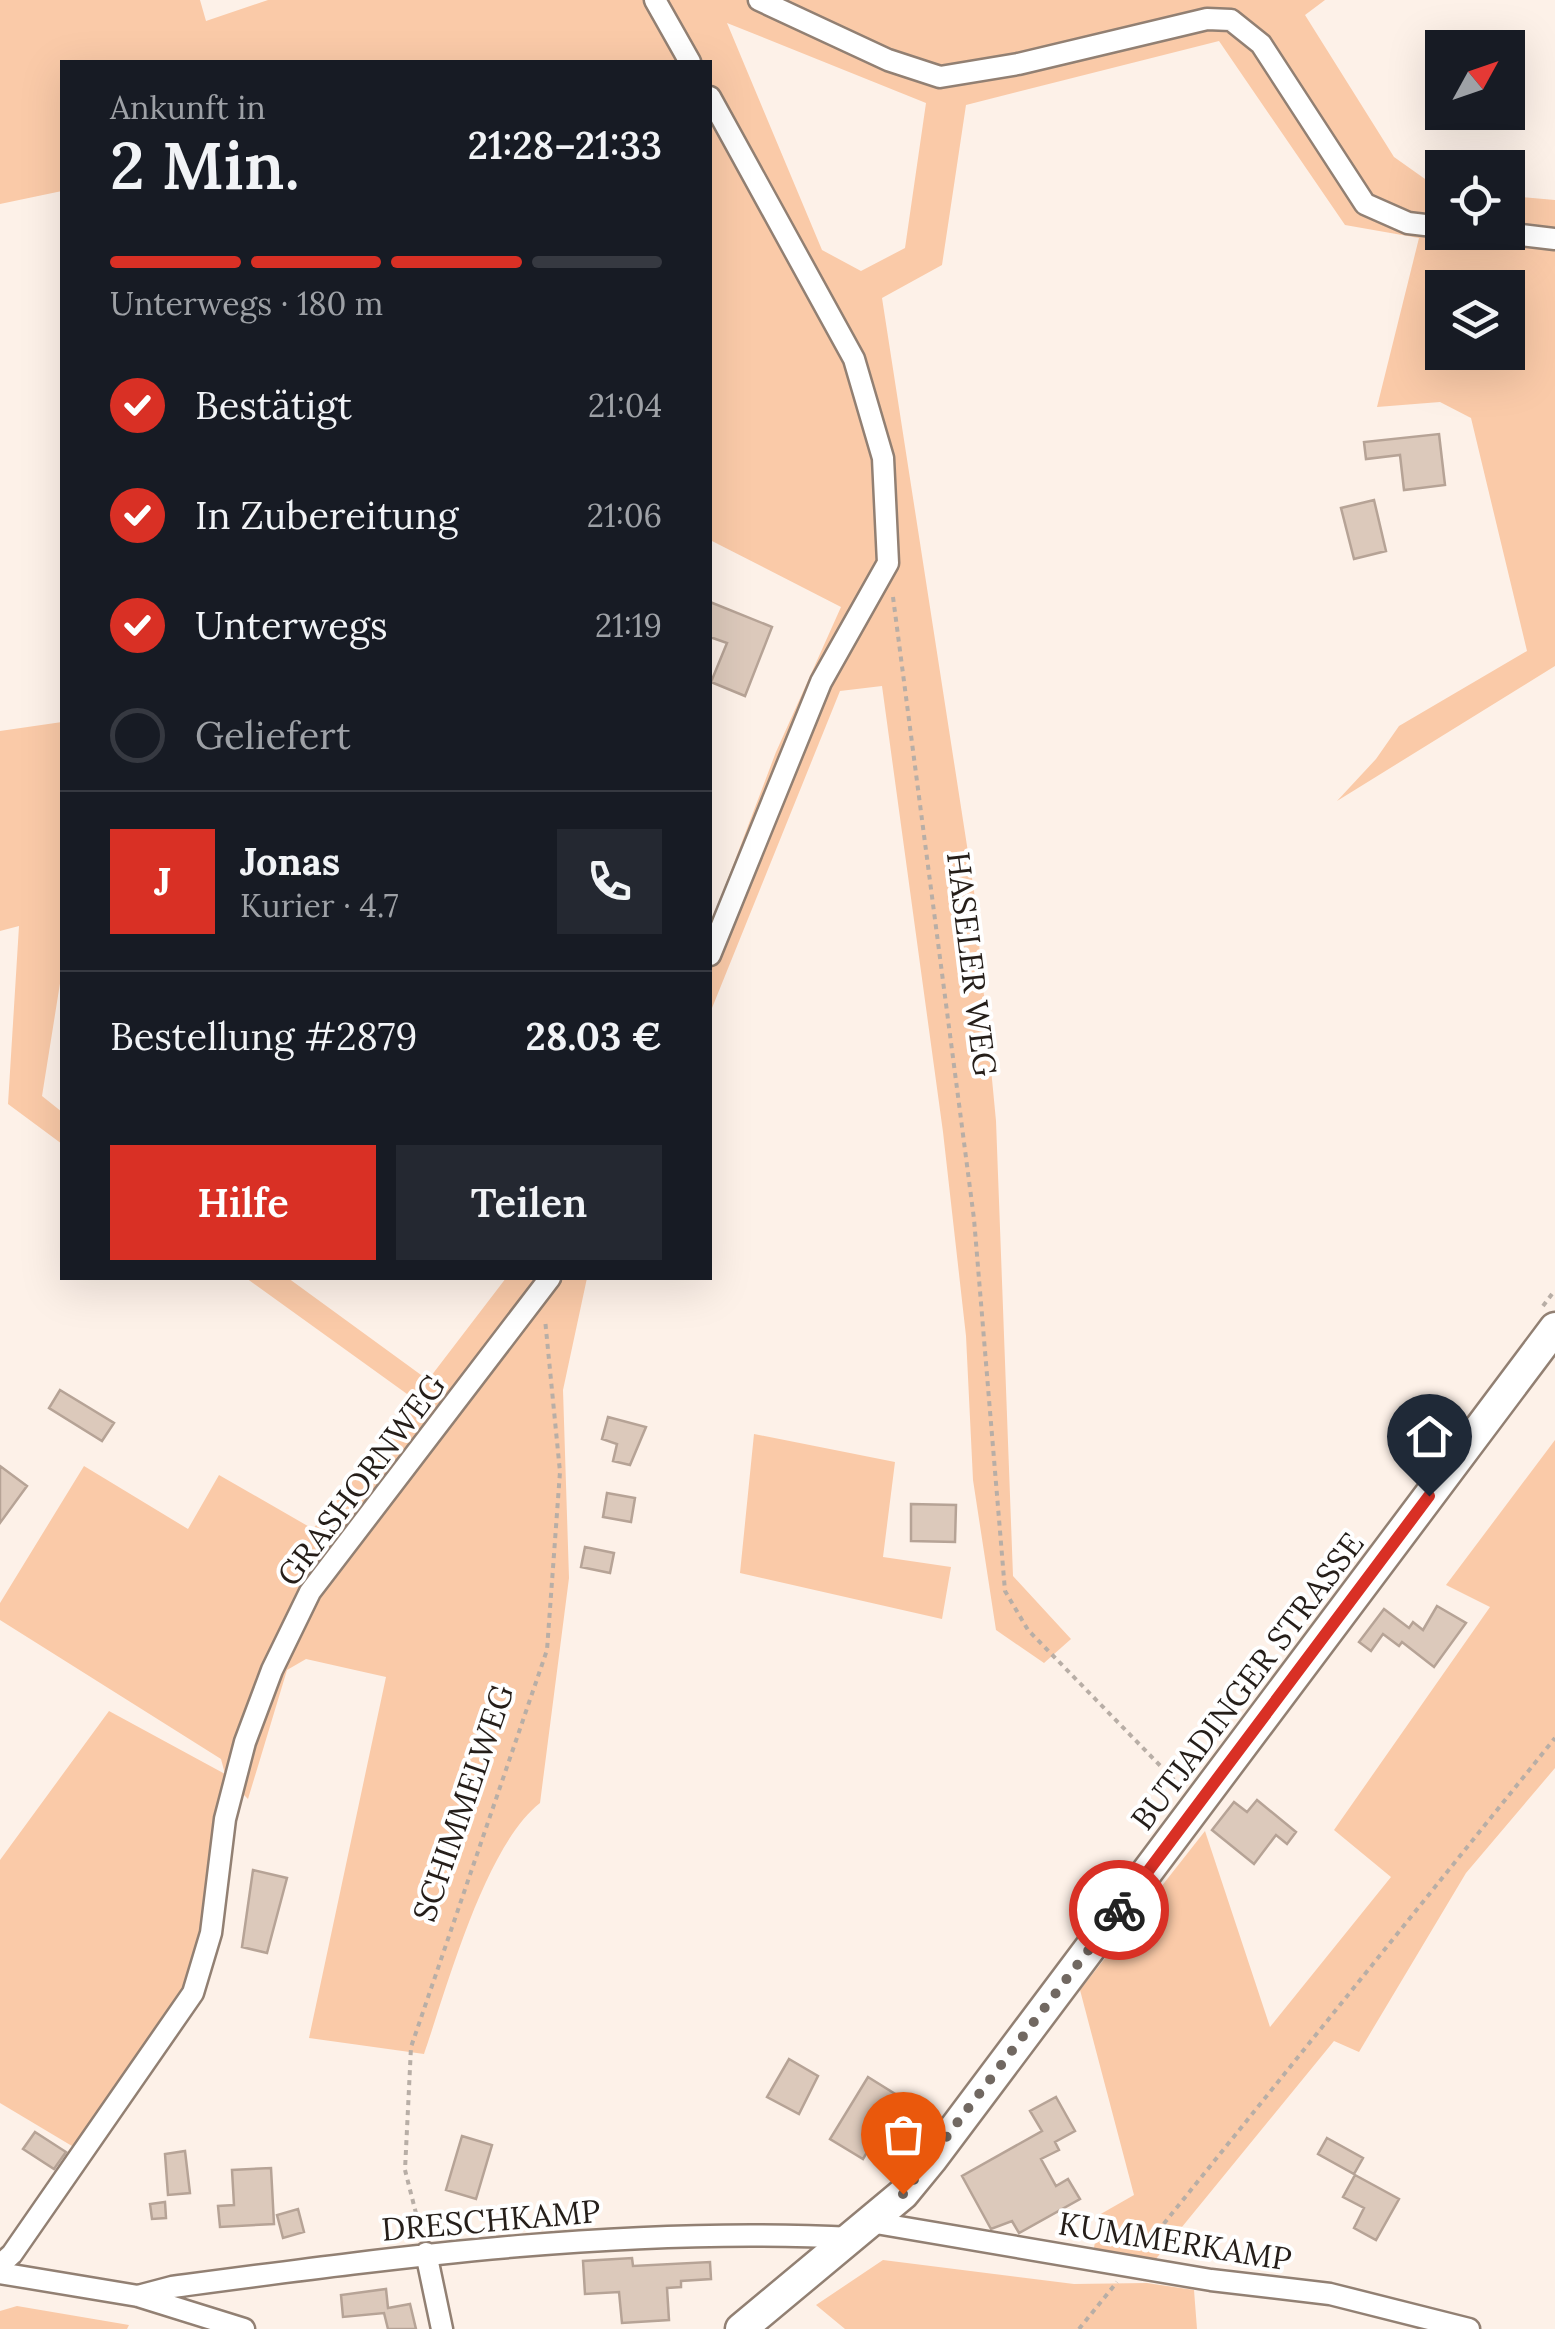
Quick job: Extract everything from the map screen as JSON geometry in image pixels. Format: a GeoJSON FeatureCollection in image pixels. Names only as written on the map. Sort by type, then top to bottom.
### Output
{"type":"FeatureCollection","features":[{"type":"Feature","properties":{"kind":"street"},"geometry":{"type":"LineString","coordinates":[[655,0],[689,60]]}},
{"type":"Feature","properties":{"kind":"street"},"geometry":{"type":"LineString","coordinates":[[759,0],[888,60],[940,76],[1018,64],[1207,19],[1231,20],[1261,44],[1365,204],[1408,223],[1425,225]]}},
{"type":"Feature","properties":{"kind":"street"},"geometry":{"type":"LineString","coordinates":[[712,101],[854,359],[883,458],[888,563],[821,682],[712,950]]}},
{"type":"Feature","properties":{"kind":"street"},"geometry":{"type":"LineString","coordinates":[[1525,235],[1555,239]]}},
{"type":"Feature","properties":{"kind":"street","name":"GRASHORNWEG"},"geometry":{"type":"LineString","coordinates":[[0,2265],[12,2254],[194,1993],[212,1933],[225,1819],[245,1742],[272,1670],[310,1592],[546,1283]]}},
{"type":"Feature","properties":{"kind":"street","name":"BUTJADINGER STRASSE"},"geometry":{"type":"LineString","coordinates":[[741,2329],[903,2194],[931,2160],[1198,1804],[1549,1317]]}},
{"type":"Feature","properties":{"kind":"street","name":"DRESCHKAMP"},"geometry":{"type":"LineString","coordinates":[[138,2296],[172,2286],[426,2253],[705,2233],[861,2230]]}},
{"type":"Feature","properties":{"kind":"street","name":"KUMMERKAMP"},"geometry":{"type":"LineString","coordinates":[[861,2230],[1330,2294],[1469,2329]]}},
{"type":"Feature","properties":{"kind":"street"},"geometry":{"type":"LineString","coordinates":[[426,2253],[442,2329]]}},
{"type":"Feature","properties":{"kind":"street"},"geometry":{"type":"LineString","coordinates":[[0,2273],[138,2296],[244,2329]]}},
{"type":"Feature","properties":{"kind":"path","name":"HASELER WEG"},"geometry":{"type":"LineString","coordinates":[[888,563],[974,1219],[1005,1590],[1028,1630],[1198,1804]]}},
{"type":"Feature","properties":{"kind":"path","name":"SCHIMMELWEG"},"geometry":{"type":"LineString","coordinates":[[426,2253],[405,2170],[411,2047],[546,1650],[560,1472],[546,1283]]}},
{"type":"Feature","properties":{"kind":"path"},"geometry":{"type":"LineString","coordinates":[[1549,1317],[1555,1290]]}},
{"type":"Feature","properties":{"kind":"path"},"geometry":{"type":"LineString","coordinates":[[1080,2329],[1555,1738]]}},
{"type":"Feature","properties":{"kind":"path"},"geometry":{"type":"LineString","coordinates":[[885,2125],[916,2144],[907,2156]]}},
{"type":"Feature","properties":{"kind":"shaded area"},"geometry":{"type":"Polygon","coordinates":[[[0,0],[200,0],[206,21],[268,0],[1325,0],[1305,15],[1394,157],[1425,179],[1425,250],[1525,250],[1525,197],[1555,200],[1555,666],[1337,801],[1376,759],[1399,726],[1527,651],[1471,418],[1440,402],[1377,407],[1419,238],[1345,225],[1219,41],[966,105],[942,265],[882,298],[974,891],[996,1121],[1013,1576],[1071,1639],[1044,1663],[996,1630],[973,1480],[966,1336],[943,1132],[882,686],[840,691],[712,1008],[712,921],[776,752],[841,607],[712,541],[712,60],[60,60],[60,191],[0,204],[0,0]],[[727,23],[822,250],[861,271],[905,248],[926,103],[727,23]]]}},
{"type":"Feature","properties":{"kind":"shaded area"},"geometry":{"type":"Polygon","coordinates":[[[60,722],[60,984],[42,1096],[60,1110],[60,1143],[8,1104],[19,926],[0,931],[0,731],[60,722]]]}},
{"type":"Feature","properties":{"kind":"shaded area"},"geometry":{"type":"Polygon","coordinates":[[[249,1280],[291,1280],[428,1380],[504,1280],[587,1280],[563,1390],[569,1578],[540,1803],[520,1823],[485,1884],[424,2054],[309,2038],[386,1677],[306,1659],[287,1670],[248,1799],[225,1776],[199,1956],[175,2010],[77,2149],[0,2103],[0,1860],[109,1711],[225,1774],[221,1759],[0,1620],[0,1603],[84,1466],[188,1529],[219,1475],[313,1529],[414,1399],[249,1280]]]}},
{"type":"Feature","properties":{"kind":"shaded area"},"geometry":{"type":"Polygon","coordinates":[[[754,1434],[895,1462],[883,1557],[951,1567],[942,1619],[740,1573],[754,1434]]]}},
{"type":"Feature","properties":{"kind":"shaded area"},"geometry":{"type":"Polygon","coordinates":[[[1555,1440],[1555,1768],[1466,1873],[1359,2052],[1334,2041],[1155,2260],[1094,2248],[1099,2215],[1134,2195],[1080,1990],[1205,1831],[1270,2027],[1391,1877],[1334,1830],[1490,1607],[1446,1585],[1555,1440]]]}},
{"type":"Feature","properties":{"kind":"shaded area"},"geometry":{"type":"Polygon","coordinates":[[[883,2260],[1074,2284],[1147,2283],[1194,2290],[1197,2329],[845,2329],[816,2305],[883,2260]]]}},
{"type":"Feature","properties":{"kind":"shaded area"},"geometry":{"type":"Polygon","coordinates":[[[17,2306],[129,2325],[127,2329],[0,2329],[0,2311],[17,2306]]]}},
{"type":"Feature","properties":{"kind":"building"},"geometry":{"type":"Polygon","coordinates":[[[1439,434],[1445,485],[1404,490],[1400,455],[1366,459],[1364,442],[1439,434]]]}},
{"type":"Feature","properties":{"kind":"building"},"geometry":{"type":"Polygon","coordinates":[[[1374,500],[1386,551],[1354,559],[1341,508],[1374,500]]]}},
{"type":"Feature","properties":{"kind":"building"},"geometry":{"type":"Polygon","coordinates":[[[712,603],[772,627],[745,696],[712,682],[727,643],[712,638],[712,603]]]}},
{"type":"Feature","properties":{"kind":"building"},"geometry":{"type":"Polygon","coordinates":[[[60,1390],[114,1423],[102,1441],[49,1408],[60,1390]]]}},
{"type":"Feature","properties":{"kind":"building"},"geometry":{"type":"Polygon","coordinates":[[[608,1417],[646,1427],[630,1465],[613,1461],[617,1444],[602,1439],[608,1417]]]}},
{"type":"Feature","properties":{"kind":"building"},"geometry":{"type":"Polygon","coordinates":[[[0,1466],[27,1486],[0,1523],[0,1466]]]}},
{"type":"Feature","properties":{"kind":"building"},"geometry":{"type":"Polygon","coordinates":[[[607,1493],[635,1498],[631,1522],[603,1517],[607,1493]]]}},
{"type":"Feature","properties":{"kind":"building"},"geometry":{"type":"Polygon","coordinates":[[[911,1504],[956,1505],[955,1542],[911,1541],[911,1504]]]}},
{"type":"Feature","properties":{"kind":"building"},"geometry":{"type":"Polygon","coordinates":[[[585,1547],[614,1553],[610,1573],[581,1567],[585,1547]]]}},
{"type":"Feature","properties":{"kind":"building"},"geometry":{"type":"Polygon","coordinates":[[[1437,1606],[1466,1623],[1434,1667],[1402,1642],[1399,1646],[1383,1634],[1371,1651],[1359,1642],[1384,1609],[1409,1628],[1413,1622],[1423,1630],[1437,1606]]]}},
{"type":"Feature","properties":{"kind":"building"},"geometry":{"type":"Polygon","coordinates":[[[1257,1800],[1296,1832],[1287,1844],[1276,1835],[1254,1864],[1212,1830],[1234,1802],[1247,1812],[1257,1800]]]}},
{"type":"Feature","properties":{"kind":"building"},"geometry":{"type":"Polygon","coordinates":[[[253,1870],[287,1878],[267,1953],[242,1947],[253,1870]]]}},
{"type":"Feature","properties":{"kind":"building"},"geometry":{"type":"Polygon","coordinates":[[[789,2059],[818,2076],[799,2114],[767,2097],[789,2059]]]}},
{"type":"Feature","properties":{"kind":"building"},"geometry":{"type":"Polygon","coordinates":[[[868,2077],[900,2097],[863,2159],[830,2139],[868,2077]]]}},
{"type":"Feature","properties":{"kind":"building"},"geometry":{"type":"Polygon","coordinates":[[[1056,2097],[1075,2131],[1055,2142],[1059,2150],[1041,2159],[1056,2186],[1068,2179],[1080,2199],[1019,2233],[1012,2221],[991,2229],[962,2176],[1042,2131],[1030,2111],[1056,2097]]]}},
{"type":"Feature","properties":{"kind":"building"},"geometry":{"type":"Polygon","coordinates":[[[35,2132],[66,2152],[54,2169],[23,2149],[35,2132]]]}},
{"type":"Feature","properties":{"kind":"building"},"geometry":{"type":"Polygon","coordinates":[[[462,2136],[492,2145],[476,2199],[446,2190],[462,2136]]]}},
{"type":"Feature","properties":{"kind":"building"},"geometry":{"type":"Polygon","coordinates":[[[1327,2138],[1363,2158],[1354,2174],[1318,2154],[1327,2138]]]}},
{"type":"Feature","properties":{"kind":"building"},"geometry":{"type":"Polygon","coordinates":[[[185,2151],[190,2193],[168,2195],[165,2154],[185,2151]]]}},
{"type":"Feature","properties":{"kind":"building"},"geometry":{"type":"Polygon","coordinates":[[[271,2168],[274,2224],[220,2227],[218,2206],[234,2205],[232,2170],[271,2168]]]}},
{"type":"Feature","properties":{"kind":"building"},"geometry":{"type":"Polygon","coordinates":[[[1355,2175],[1399,2199],[1376,2240],[1354,2228],[1364,2208],[1343,2197],[1355,2175]]]}},
{"type":"Feature","properties":{"kind":"building"},"geometry":{"type":"Polygon","coordinates":[[[165,2202],[166,2218],[152,2219],[150,2204],[165,2202]]]}},
{"type":"Feature","properties":{"kind":"building"},"geometry":{"type":"Polygon","coordinates":[[[298,2209],[304,2232],[283,2238],[277,2215],[298,2209]]]}},
{"type":"Feature","properties":{"kind":"building"},"geometry":{"type":"Polygon","coordinates":[[[632,2258],[633,2266],[710,2262],[711,2279],[681,2281],[681,2287],[667,2288],[669,2320],[622,2323],[619,2292],[585,2294],[583,2261],[632,2258]]]}},
{"type":"Feature","properties":{"kind":"building"},"geometry":{"type":"Polygon","coordinates":[[[386,2289],[388,2308],[410,2304],[416,2329],[388,2329],[384,2313],[343,2317],[341,2295],[386,2289]]]}},
{"type":"Feature","properties":{"kind":"way so far"},"geometry":{"type":"LineString","coordinates":[[903,2194],[1119,1910]]}},
{"type":"Feature","properties":{"kind":"route"},"geometry":{"type":"LineString","coordinates":[[1119,1910],[1429,1496]]}}]}
